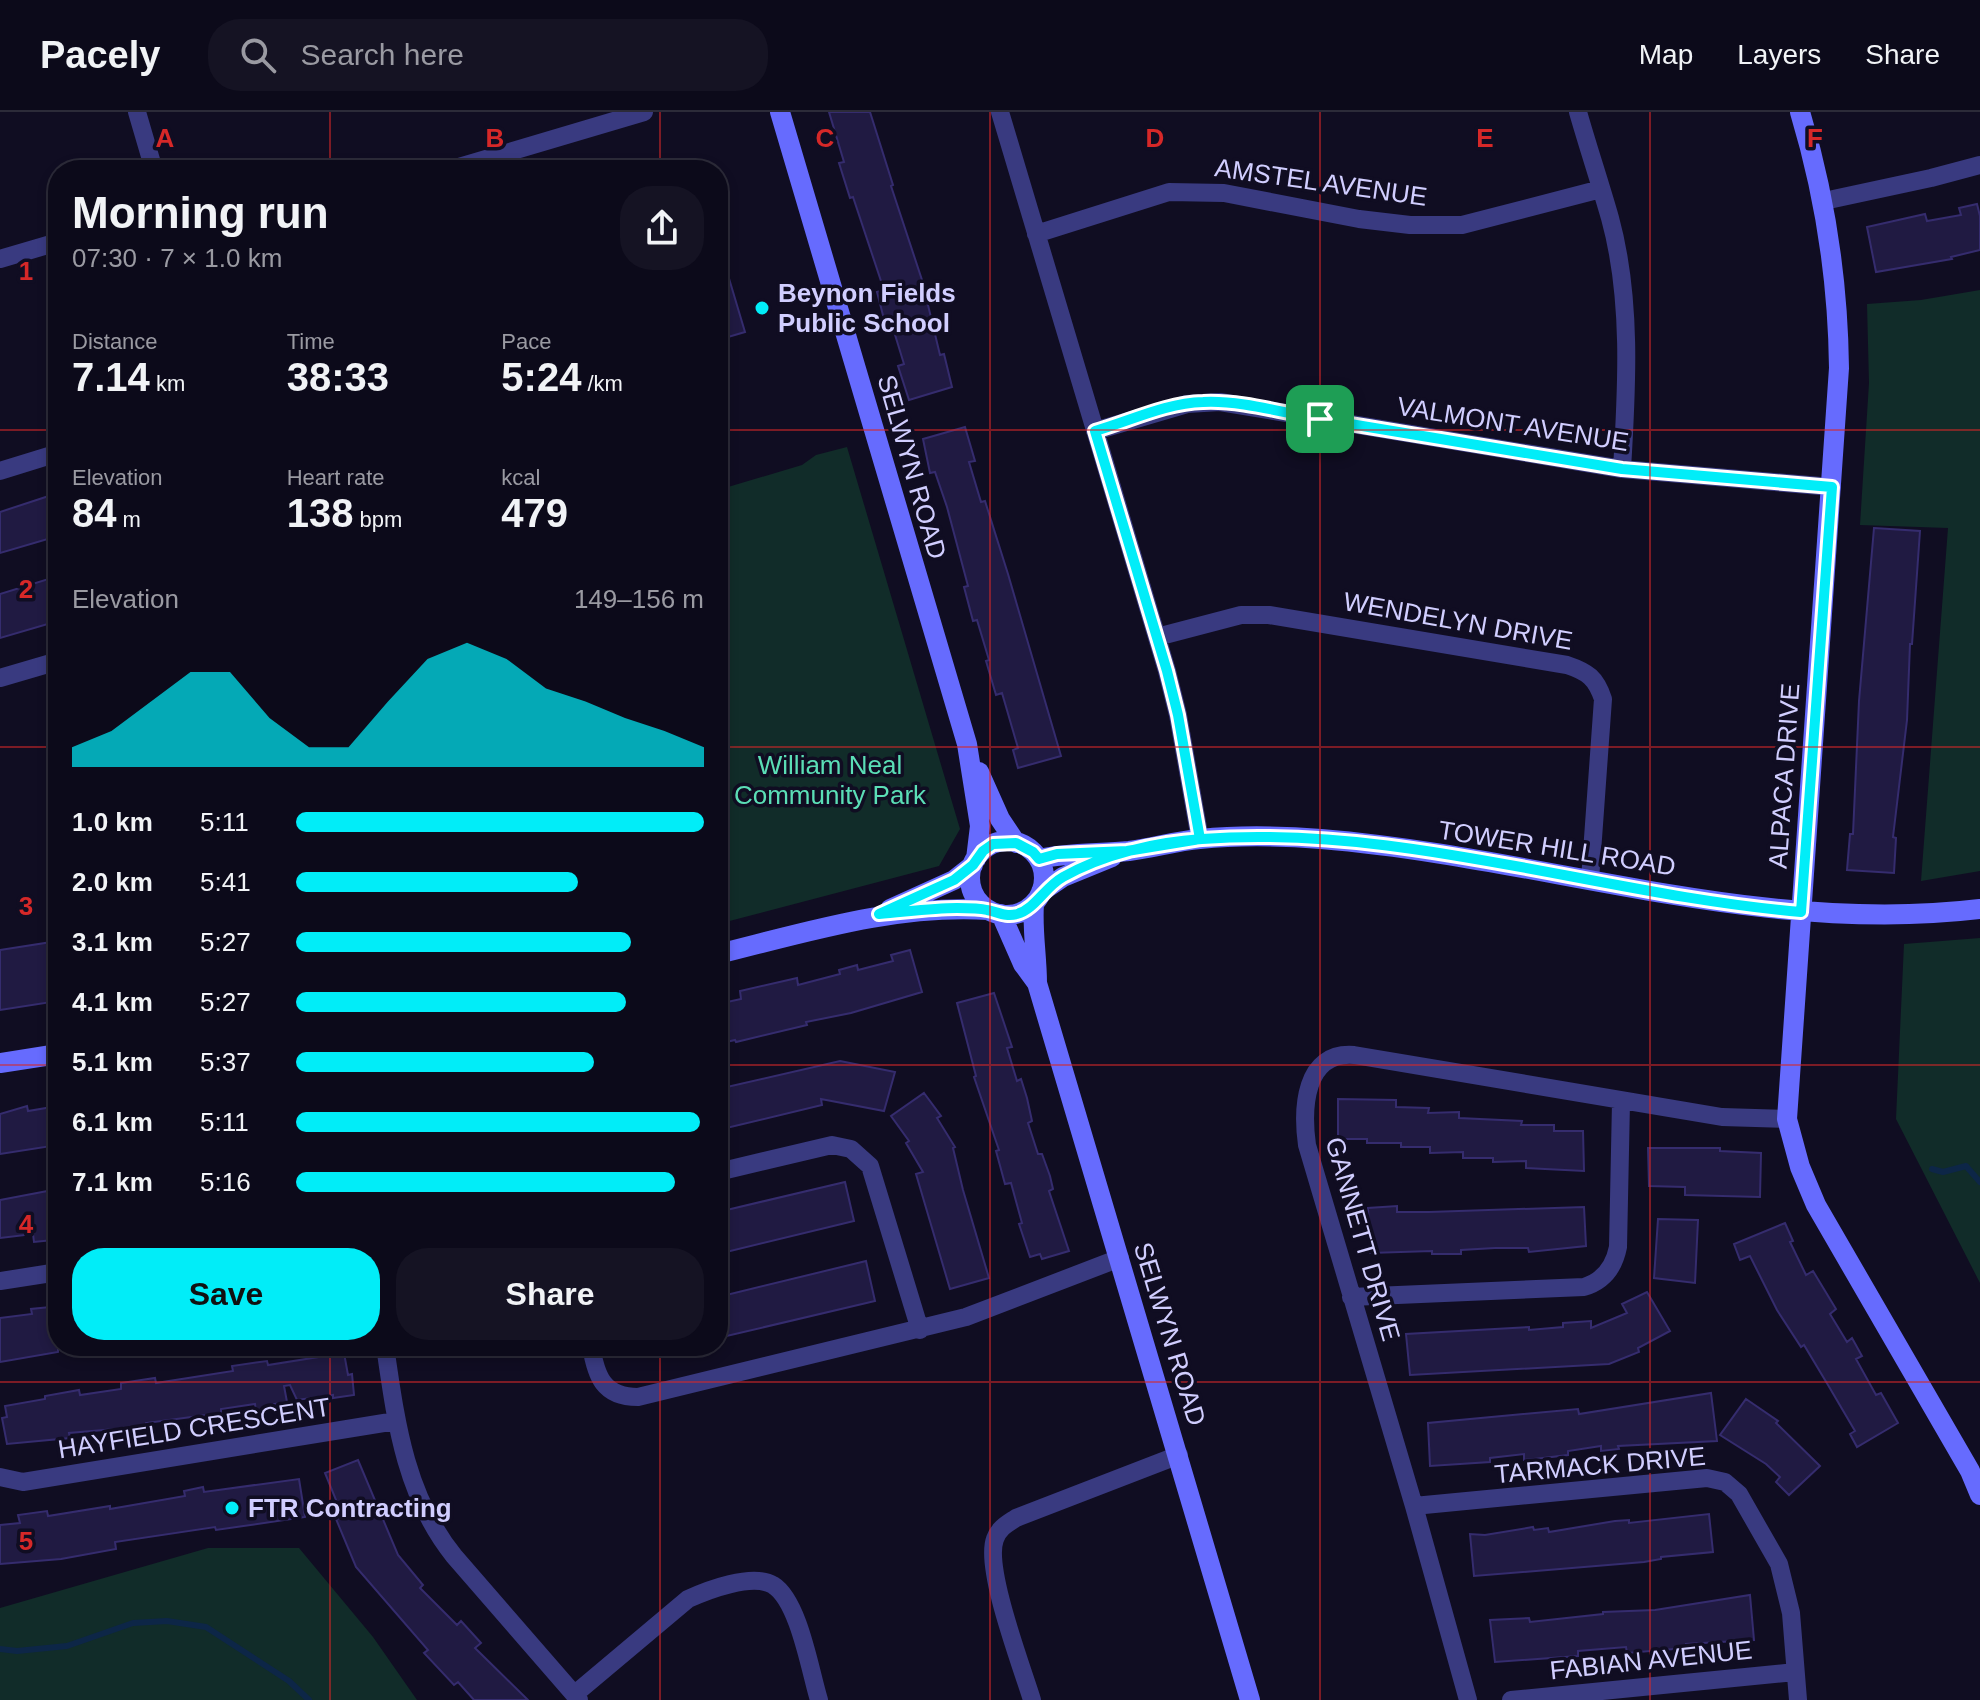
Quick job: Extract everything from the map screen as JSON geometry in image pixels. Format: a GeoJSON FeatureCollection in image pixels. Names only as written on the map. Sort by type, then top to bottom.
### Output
{"type":"FeatureCollection","features":[{"type":"Feature","properties":{"kind":"street"},"geometry":{"type":"LineString","coordinates":[[137,112],[151,160]]}},
{"type":"Feature","properties":{"kind":"street"},"geometry":{"type":"LineString","coordinates":[[483,160],[644,112]]}},
{"type":"Feature","properties":{"kind":"street","name":"SELWYN ROAD"},"geometry":{"type":"LineString","coordinates":[[780,112],[967,744],[1000,819],[1016,843]]}},
{"type":"Feature","properties":{"kind":"street"},"geometry":{"type":"LineString","coordinates":[[1000,112],[1157,637],[1178,715],[1200,839]]}},
{"type":"Feature","properties":{"kind":"street"},"geometry":{"type":"LineString","coordinates":[[1578,112],[1611,220],[1626,333],[1627,385],[1622,469]]}},
{"type":"Feature","properties":{"kind":"street","name":"ALPACA DRIVE"},"geometry":{"type":"LineString","coordinates":[[1800,112],[1824,201],[1838,326],[1832,487],[1787,1119],[1800,1167],[1816,1205],[1970,1471],[1980,1495]]}},
{"type":"Feature","properties":{"kind":"street"},"geometry":{"type":"LineString","coordinates":[[1824,201],[1980,165]]}},
{"type":"Feature","properties":{"kind":"street","name":"AMSTEL AVENUE"},"geometry":{"type":"LineString","coordinates":[[1036,234],[1169,192],[1224,193],[1397,223],[1462,225],[1601,189]]}},
{"type":"Feature","properties":{"kind":"street"},"geometry":{"type":"LineString","coordinates":[[0,259],[48,245]]}},
{"type":"Feature","properties":{"kind":"street","name":"VALMONT AVENUE"},"geometry":{"type":"LineString","coordinates":[[1095,431],[1187,404],[1220,402],[1622,469],[1832,487]]}},
{"type":"Feature","properties":{"kind":"street"},"geometry":{"type":"LineString","coordinates":[[0,471],[48,456]]}},
{"type":"Feature","properties":{"kind":"street","name":"WENDELYN DRIVE"},"geometry":{"type":"LineString","coordinates":[[1157,637],[1241,615],[1269,615],[1567,665],[1587,671],[1598,683],[1603,699],[1590,880]]}},
{"type":"Feature","properties":{"kind":"street"},"geometry":{"type":"LineString","coordinates":[[0,678],[48,664]]}},
{"type":"Feature","properties":{"kind":"street","name":"SELWYN ROAD"},"geometry":{"type":"LineString","coordinates":[[967,744],[980,826],[974,862]]}},
{"type":"Feature","properties":{"kind":"street","name":"TOWER HILL ROAD"},"geometry":{"type":"LineString","coordinates":[[1039,859],[1057,854],[1127,851],[1200,839],[1319,839],[1398,848],[1801,912],[1914,915],[1980,909]]}},
{"type":"Feature","properties":{"kind":"street"},"geometry":{"type":"LineString","coordinates":[[728,952],[879,914],[957,908],[1019,913],[1038,898],[1043,870],[1033,852],[1016,843],[993,844],[954,880],[879,914]]}},
{"type":"Feature","properties":{"kind":"street","name":"TOWER HILL ROAD"},"geometry":{"type":"LineString","coordinates":[[1038,898],[1063,877],[1127,851]]}},
{"type":"Feature","properties":{"kind":"street"},"geometry":{"type":"LineString","coordinates":[[974,862],[971,875],[975,895],[995,912]]}},
{"type":"Feature","properties":{"kind":"street","name":"SELWYN ROAD"},"geometry":{"type":"LineString","coordinates":[[1038,898],[1032,929],[1037,956],[1037,983],[1250,1700]]}},
{"type":"Feature","properties":{"kind":"street","name":"SELWYN ROAD"},"geometry":{"type":"LineString","coordinates":[[995,912],[1037,983]]}},
{"type":"Feature","properties":{"kind":"street","name":"GANNETT DRIVE"},"geometry":{"type":"LineString","coordinates":[[1468,1700],[1307,1145],[1305,1130],[1309,1086],[1314,1072],[1342,1054],[1354,1055],[1722,1117],[1787,1119]]}},
{"type":"Feature","properties":{"kind":"street"},"geometry":{"type":"LineString","coordinates":[[0,1063],[48,1056]]}},
{"type":"Feature","properties":{"kind":"street"},"geometry":{"type":"LineString","coordinates":[[1351,1297],[1584,1287],[1595,1283],[1615,1263],[1618,1247],[1621,1102]]}},
{"type":"Feature","properties":{"kind":"street"},"geometry":{"type":"LineString","coordinates":[[728,1170],[832,1145],[851,1149],[862,1156],[870,1166],[920,1330]]}},
{"type":"Feature","properties":{"kind":"street"},"geometry":{"type":"LineString","coordinates":[[593,1356],[600,1379],[615,1393],[638,1397],[966,1317],[1120,1258]]}},
{"type":"Feature","properties":{"kind":"street"},"geometry":{"type":"LineString","coordinates":[[0,1281],[48,1274]]}},
{"type":"Feature","properties":{"kind":"street"},"geometry":{"type":"LineString","coordinates":[[386,1356],[396,1421],[411,1481],[438,1536],[577,1697],[688,1599],[710,1590],[751,1581],[770,1583],[783,1594],[792,1609],[819,1700]]}},
{"type":"Feature","properties":{"kind":"street","name":"HAYFIELD CRESCENT"},"geometry":{"type":"LineString","coordinates":[[0,1477],[23,1482],[396,1421]]}},
{"type":"Feature","properties":{"kind":"street"},"geometry":{"type":"LineString","coordinates":[[1032,1700],[994,1573],[993,1548],[1000,1529],[1016,1518],[1179,1455]]}},
{"type":"Feature","properties":{"kind":"street","name":"TARMACK DRIVE"},"geometry":{"type":"LineString","coordinates":[[1414,1506],[1707,1478],[1725,1482],[1739,1494],[1779,1564],[1791,1613],[1795,1672]]}},
{"type":"Feature","properties":{"kind":"street"},"geometry":{"type":"LineString","coordinates":[[1795,1672],[1798,1700]]}},
{"type":"Feature","properties":{"kind":"street","name":"FABIAN AVENUE"},"geometry":{"type":"LineString","coordinates":[[1511,1700],[1795,1672]]}},
{"type":"Feature","properties":{"kind":"green space"},"geometry":{"type":"Polygon","coordinates":[[[1980,290],[1980,871],[1921,881],[1948,528],[1860,525],[1869,383],[1867,304],[1921,300],[1980,290]]]}},
{"type":"Feature","properties":{"kind":"green space","name":"William Neal Community Park"},"geometry":{"type":"Polygon","coordinates":[[[847,447],[960,829],[939,866],[728,921],[728,487],[802,465],[816,455],[847,447]]]}},
{"type":"Feature","properties":{"kind":"green space"},"geometry":{"type":"Polygon","coordinates":[[[1980,938],[1980,1283],[1896,1119],[1904,944],[1980,938]]]}},
{"type":"Feature","properties":{"kind":"green space"},"geometry":{"type":"Polygon","coordinates":[[[208,1548],[299,1548],[373,1637],[417,1700],[0,1700],[0,1608],[208,1548]]]}},
{"type":"Feature","properties":{"kind":"building"},"geometry":{"type":"Polygon","coordinates":[[[829,112],[870,112],[952,387],[909,400],[898,366],[904,364],[892,325],[886,327],[877,292],[884,290],[839,163],[844,162],[829,112]]]}},
{"type":"Feature","properties":{"kind":"building"},"geometry":{"type":"Polygon","coordinates":[[[1977,204],[1980,250],[1952,259],[1876,272],[1867,227],[1925,214],[1927,221],[1961,215],[1959,208],[1977,204]]]}},
{"type":"Feature","properties":{"kind":"building"},"geometry":{"type":"Polygon","coordinates":[[[728,275],[745,332],[728,337],[728,275]]]}},
{"type":"Feature","properties":{"kind":"building"},"geometry":{"type":"Polygon","coordinates":[[[965,427],[975,461],[969,462],[1008,574],[1061,756],[1018,768],[1013,750],[1018,748],[1002,693],[996,695],[977,620],[973,621],[964,587],[968,586],[947,507],[935,472],[930,473],[923,439],[965,427]]]}},
{"type":"Feature","properties":{"kind":"building"},"geometry":{"type":"Polygon","coordinates":[[[48,496],[48,539],[0,553],[0,512],[48,496]]]}},
{"type":"Feature","properties":{"kind":"building"},"geometry":{"type":"Polygon","coordinates":[[[1874,528],[1920,531],[1907,720],[1893,837],[1896,838],[1894,873],[1847,870],[1850,834],[1853,834],[1859,701],[1874,528]]]}},
{"type":"Feature","properties":{"kind":"building"},"geometry":{"type":"Polygon","coordinates":[[[48,579],[48,624],[0,638],[0,594],[48,579]]]}},
{"type":"Feature","properties":{"kind":"building"},"geometry":{"type":"Polygon","coordinates":[[[48,943],[48,1003],[0,1010],[0,950],[48,943]]]}},
{"type":"Feature","properties":{"kind":"building"},"geometry":{"type":"Polygon","coordinates":[[[910,950],[922,992],[851,1013],[806,1022],[807,1025],[728,1042],[728,1002],[741,999],[740,991],[797,978],[798,985],[840,974],[839,970],[857,965],[858,970],[893,961],[891,955],[910,950]]]}},
{"type":"Feature","properties":{"kind":"building"},"geometry":{"type":"Polygon","coordinates":[[[994,993],[1012,1047],[1007,1048],[1017,1081],[1021,1079],[1027,1098],[1032,1121],[1028,1123],[1038,1154],[1042,1154],[1050,1176],[1053,1189],[1049,1191],[1069,1251],[1042,1259],[1040,1254],[1030,1257],[1019,1224],[1022,1223],[1011,1183],[1005,1184],[996,1151],[999,1150],[974,1077],[957,1003],[994,993]]]}},
{"type":"Feature","properties":{"kind":"building"},"geometry":{"type":"Polygon","coordinates":[[[840,1061],[895,1072],[884,1111],[821,1099],[822,1105],[728,1128],[728,1087],[840,1061]]]}},
{"type":"Feature","properties":{"kind":"building"},"geometry":{"type":"Polygon","coordinates":[[[924,1093],[941,1116],[937,1118],[955,1147],[963,1190],[989,1278],[950,1289],[916,1174],[923,1172],[906,1143],[909,1141],[891,1116],[924,1093]]]}},
{"type":"Feature","properties":{"kind":"building"},"geometry":{"type":"Polygon","coordinates":[[[1338,1099],[1396,1100],[1396,1107],[1429,1108],[1428,1113],[1459,1112],[1459,1118],[1522,1121],[1521,1125],[1554,1125],[1554,1131],[1583,1131],[1584,1171],[1526,1168],[1526,1161],[1493,1162],[1493,1158],[1463,1158],[1463,1152],[1430,1153],[1430,1147],[1367,1143],[1367,1139],[1338,1139],[1338,1099]]]}},
{"type":"Feature","properties":{"kind":"building"},"geometry":{"type":"Polygon","coordinates":[[[27,1106],[28,1111],[48,1108],[48,1147],[0,1154],[0,1114],[27,1106]]]}},
{"type":"Feature","properties":{"kind":"building"},"geometry":{"type":"Polygon","coordinates":[[[1648,1148],[1720,1148],[1720,1151],[1761,1153],[1760,1197],[1685,1195],[1685,1187],[1649,1186],[1648,1148]]]}},
{"type":"Feature","properties":{"kind":"building"},"geometry":{"type":"Polygon","coordinates":[[[845,1182],[854,1221],[728,1252],[728,1210],[845,1182]]]}},
{"type":"Feature","properties":{"kind":"building"},"geometry":{"type":"Polygon","coordinates":[[[48,1191],[48,1241],[34,1242],[33,1234],[0,1238],[0,1200],[48,1191]]]}},
{"type":"Feature","properties":{"kind":"building"},"geometry":{"type":"Polygon","coordinates":[[[1397,1206],[1397,1212],[1584,1207],[1586,1246],[1529,1252],[1528,1248],[1495,1248],[1461,1250],[1461,1254],[1432,1254],[1432,1251],[1370,1253],[1368,1208],[1397,1206]]]}},
{"type":"Feature","properties":{"kind":"building"},"geometry":{"type":"Polygon","coordinates":[[[1658,1219],[1698,1220],[1695,1283],[1654,1278],[1658,1219]]]}},
{"type":"Feature","properties":{"kind":"building"},"geometry":{"type":"Polygon","coordinates":[[[1785,1223],[1793,1241],[1790,1242],[1806,1275],[1813,1271],[1836,1309],[1830,1314],[1847,1342],[1852,1338],[1862,1356],[1856,1359],[1876,1395],[1881,1393],[1898,1423],[1857,1447],[1850,1434],[1855,1431],[1804,1345],[1801,1347],[1777,1310],[1750,1256],[1740,1260],[1734,1244],[1785,1223]]]}},
{"type":"Feature","properties":{"kind":"building"},"geometry":{"type":"Polygon","coordinates":[[[866,1261],[875,1301],[728,1336],[728,1295],[866,1261]]]}},
{"type":"Feature","properties":{"kind":"building"},"geometry":{"type":"Polygon","coordinates":[[[1647,1292],[1670,1331],[1638,1348],[1639,1352],[1609,1364],[1410,1375],[1406,1334],[1529,1327],[1529,1330],[1591,1321],[1591,1328],[1627,1313],[1622,1304],[1647,1292]]]}},
{"type":"Feature","properties":{"kind":"building"},"geometry":{"type":"Polygon","coordinates":[[[48,1307],[48,1354],[0,1362],[0,1318],[32,1314],[31,1309],[48,1307]]]}},
{"type":"Feature","properties":{"kind":"building"},"geometry":{"type":"Polygon","coordinates":[[[345,1356],[348,1375],[352,1374],[354,1395],[297,1400],[290,1385],[284,1386],[287,1402],[274,1404],[275,1409],[256,1412],[255,1404],[221,1409],[221,1413],[146,1423],[147,1430],[127,1432],[127,1428],[69,1433],[70,1438],[7,1444],[2,1418],[7,1417],[5,1406],[79,1390],[80,1395],[121,1389],[121,1383],[155,1378],[156,1383],[233,1371],[232,1366],[267,1361],[268,1365],[345,1356]]]}},
{"type":"Feature","properties":{"kind":"building"},"geometry":{"type":"Polygon","coordinates":[[[1711,1393],[1717,1441],[1618,1446],[1619,1449],[1601,1451],[1601,1446],[1543,1458],[1524,1460],[1524,1454],[1490,1458],[1490,1462],[1430,1466],[1428,1423],[1578,1409],[1579,1414],[1711,1393]]]}},
{"type":"Feature","properties":{"kind":"building"},"geometry":{"type":"Polygon","coordinates":[[[1746,1399],[1778,1421],[1776,1423],[1820,1466],[1789,1495],[1776,1482],[1780,1477],[1766,1464],[1720,1435],[1746,1399]]]}},
{"type":"Feature","properties":{"kind":"building"},"geometry":{"type":"Polygon","coordinates":[[[358,1460],[398,1555],[423,1585],[420,1588],[457,1625],[461,1621],[481,1643],[475,1648],[528,1700],[474,1700],[458,1682],[454,1685],[424,1653],[428,1650],[356,1567],[336,1519],[343,1517],[325,1473],[358,1460]]]}},
{"type":"Feature","properties":{"kind":"building"},"geometry":{"type":"Polygon","coordinates":[[[299,1479],[305,1517],[115,1542],[116,1549],[61,1559],[0,1564],[0,1525],[20,1523],[18,1515],[47,1511],[48,1516],[110,1506],[110,1509],[185,1496],[184,1491],[203,1487],[204,1492],[299,1479]]]}},
{"type":"Feature","properties":{"kind":"building"},"geometry":{"type":"Polygon","coordinates":[[[1709,1514],[1713,1552],[1661,1557],[1644,1562],[1474,1576],[1470,1534],[1485,1535],[1533,1527],[1534,1530],[1548,1528],[1549,1532],[1615,1521],[1629,1520],[1629,1523],[1709,1514]]]}},
{"type":"Feature","properties":{"kind":"building"},"geometry":{"type":"Polygon","coordinates":[[[1750,1595],[1754,1640],[1686,1644],[1686,1648],[1627,1653],[1626,1647],[1578,1651],[1578,1656],[1495,1662],[1490,1620],[1529,1618],[1530,1622],[1603,1612],[1655,1610],[1750,1595]]]}},
{"type":"Feature","properties":{"kind":"waterway"},"geometry":{"type":"LineString","coordinates":[[1932,1169],[1943,1172],[1966,1166],[1980,1182]]}},
{"type":"Feature","properties":{"kind":"waterway"},"geometry":{"type":"LineString","coordinates":[[0,1649],[17,1651],[67,1646],[133,1623],[167,1621],[206,1627],[289,1681],[309,1700]]}},
{"type":"Feature","properties":{"kind":"place","name":"Beynon Fields Public School"},"geometry":{"type":"Point","coordinates":[762,308]}},
{"type":"Feature","properties":{"kind":"place","name":"FTR Contracting"},"geometry":{"type":"Point","coordinates":[232,1508]}},
{"type":"Feature","properties":{"kind":"route"},"geometry":{"type":"LineString","coordinates":[[1320,419],[1220,402],[1202,402],[1156,411],[1095,431],[1167,671],[1200,839],[1127,851],[1057,854],[1039,859],[1025,846],[1016,843],[993,844],[954,880],[879,914],[957,908],[1010,915],[1027,910],[1041,892],[1063,877],[1127,851],[1200,839],[1260,838],[1319,839],[1398,848],[1801,912],[1832,487],[1622,469],[1320,419]]}}]}
